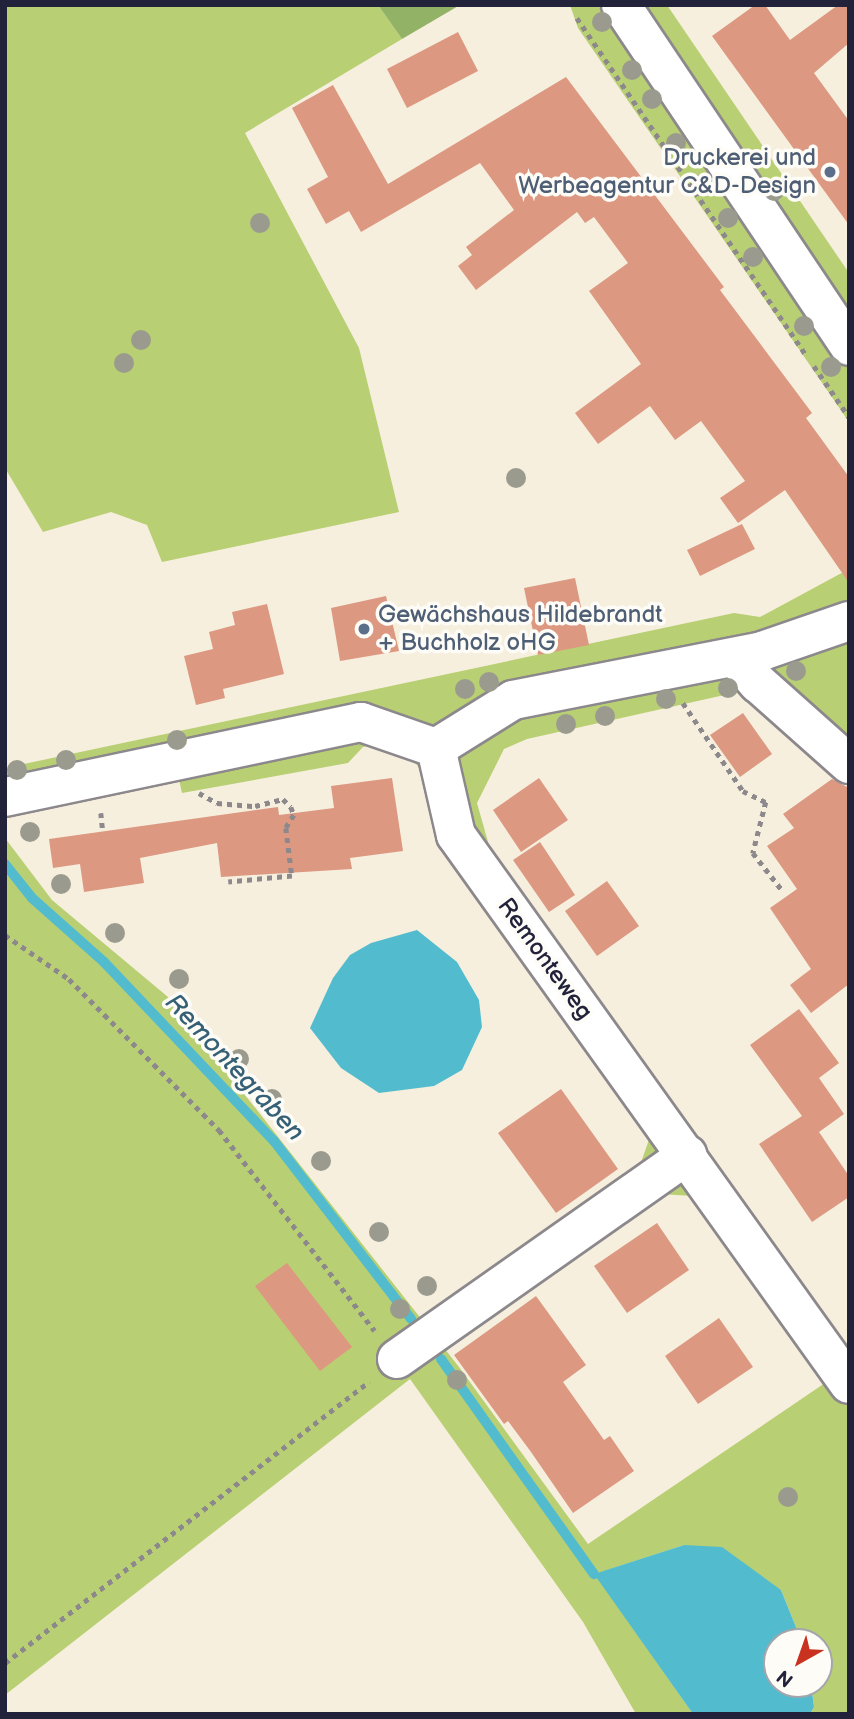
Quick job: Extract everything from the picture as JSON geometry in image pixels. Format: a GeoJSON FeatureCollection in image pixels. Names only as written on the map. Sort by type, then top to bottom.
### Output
{"type":"FeatureCollection","features":[{"type":"Feature","properties":{"kind":"street"},"geometry":{"type":"LineString","coordinates":[[621,5],[846,338]]}},
{"type":"Feature","properties":{"kind":"street"},"geometry":{"type":"LineString","coordinates":[[20,794],[361,722],[436,748],[513,701],[735,657],[849,621]]}},
{"type":"Feature","properties":{"kind":"street"},"geometry":{"type":"LineString","coordinates":[[735,657],[758,683],[849,764]]}},
{"type":"Feature","properties":{"kind":"street","name":"Remonteweg"},"geometry":{"type":"LineString","coordinates":[[436,748],[456,835],[849,1384]]}},
{"type":"Feature","properties":{"kind":"street"},"geometry":{"type":"LineString","coordinates":[[397,1359],[687,1155]]}},
{"type":"Feature","properties":{"kind":"path"},"geometry":{"type":"LineString","coordinates":[[577,19],[849,417]]}},
{"type":"Feature","properties":{"kind":"path"},"geometry":{"type":"LineString","coordinates":[[672,668],[683,705],[705,739],[743,791],[766,803],[753,853],[782,890]]}},
{"type":"Feature","properties":{"kind":"path"},"geometry":{"type":"LineString","coordinates":[[195,791],[216,803],[240,809],[283,799],[291,807],[294,816],[286,828],[292,876],[228,882]]}},
{"type":"Feature","properties":{"kind":"path"},"geometry":{"type":"LineString","coordinates":[[5,935],[69,979],[219,1130],[397,1359],[5,1663]]}},
{"type":"Feature","properties":{"kind":"green space"},"geometry":{"type":"Polygon","coordinates":[[[5,5],[378,5],[402,39],[245,133],[359,348],[399,512],[162,562],[147,525],[111,512],[43,532],[5,468],[5,5]]]}},
{"type":"Feature","properties":{"kind":"green space"},"geometry":{"type":"Polygon","coordinates":[[[378,5],[460,5],[402,39],[378,5]]]}},
{"type":"Feature","properties":{"kind":"green space"},"geometry":{"type":"Polygon","coordinates":[[[570,5],[667,5],[849,273],[849,422],[578,28],[570,5]]]}},
{"type":"Feature","properties":{"kind":"green space"},"geometry":{"type":"Polygon","coordinates":[[[849,569],[849,762],[795,687],[729,694],[527,739],[504,749],[477,803],[490,849],[849,1353],[849,1714],[810,1714],[814,1707],[813,1698],[833,1698],[833,1628],[796,1628],[781,1590],[684,1545],[595,1574],[693,1714],[636,1714],[583,1622],[410,1379],[5,1695],[5,838],[52,900],[168,997],[459,1367],[588,1544],[825,1383],[694,1196],[659,1194],[639,1168],[651,1134],[417,765],[398,749],[379,743],[363,747],[348,763],[182,793],[178,775],[5,810],[5,768],[734,613],[760,617],[849,569]]]}},
{"type":"Feature","properties":{"kind":"water"},"geometry":{"type":"Polygon","coordinates":[[[417,930],[457,962],[479,1000],[482,1027],[462,1070],[434,1086],[379,1093],[341,1068],[310,1028],[333,978],[350,955],[371,943],[417,930]]]}},
{"type":"Feature","properties":{"kind":"water"},"geometry":{"type":"Polygon","coordinates":[[[684,1545],[722,1547],[781,1590],[796,1628],[763,1628],[763,1698],[813,1698],[814,1707],[810,1714],[693,1714],[594,1574],[684,1545]]]}},
{"type":"Feature","properties":{"kind":"building"},"geometry":{"type":"Polygon","coordinates":[[[755,5],[765,5],[790,40],[838,5],[849,5],[849,43],[814,73],[849,121],[849,225],[712,36],[755,5]]]}},
{"type":"Feature","properties":{"kind":"building"},"geometry":{"type":"Polygon","coordinates":[[[458,32],[478,71],[407,108],[387,69],[458,32]]]}},
{"type":"Feature","properties":{"kind":"building"},"geometry":{"type":"Polygon","coordinates":[[[566,77],[724,287],[720,290],[812,413],[806,418],[849,477],[849,583],[785,490],[738,523],[720,498],[745,481],[701,421],[675,440],[650,406],[598,444],[575,413],[641,364],[589,291],[628,263],[594,217],[585,223],[577,212],[476,290],[458,266],[472,255],[466,247],[514,210],[480,163],[361,232],[349,211],[326,224],[307,189],[328,177],[292,108],[333,85],[388,184],[566,77]]]}},
{"type":"Feature","properties":{"kind":"building"},"geometry":{"type":"Polygon","coordinates":[[[742,524],[755,549],[700,576],[687,550],[742,524]]]}},
{"type":"Feature","properties":{"kind":"building"},"geometry":{"type":"Polygon","coordinates":[[[575,578],[589,645],[538,655],[524,588],[575,578]]]}},
{"type":"Feature","properties":{"kind":"building","name":"Gewächshaus Hildebrandt + Buchholz oHG"},"geometry":{"type":"Polygon","coordinates":[[[386,596],[399,651],[340,661],[331,608],[386,596]]]}},
{"type":"Feature","properties":{"kind":"building"},"geometry":{"type":"Polygon","coordinates":[[[267,604],[284,674],[223,689],[225,698],[196,705],[184,656],[213,649],[209,632],[235,625],[232,612],[267,604]]]}},
{"type":"Feature","properties":{"kind":"building"},"geometry":{"type":"Polygon","coordinates":[[[743,713],[772,754],[740,777],[710,735],[743,713]]]}},
{"type":"Feature","properties":{"kind":"building"},"geometry":{"type":"Polygon","coordinates":[[[392,778],[403,851],[350,858],[352,869],[221,877],[217,843],[140,858],[144,883],[84,892],[80,864],[53,868],[49,839],[278,807],[279,815],[334,808],[331,786],[392,778]]]}},
{"type":"Feature","properties":{"kind":"building"},"geometry":{"type":"Polygon","coordinates":[[[539,778],[568,820],[521,852],[493,810],[539,778]]]}},
{"type":"Feature","properties":{"kind":"building"},"geometry":{"type":"Polygon","coordinates":[[[832,779],[849,788],[849,984],[811,1013],[790,985],[811,969],[770,908],[797,889],[767,846],[794,828],[783,814],[832,779]]]}},
{"type":"Feature","properties":{"kind":"building"},"geometry":{"type":"Polygon","coordinates":[[[540,842],[575,895],[549,912],[513,860],[540,842]]]}},
{"type":"Feature","properties":{"kind":"building"},"geometry":{"type":"Polygon","coordinates":[[[607,881],[639,926],[597,956],[565,911],[607,881]]]}},
{"type":"Feature","properties":{"kind":"building"},"geometry":{"type":"Polygon","coordinates":[[[799,1009],[839,1063],[819,1078],[844,1114],[819,1132],[849,1176],[849,1197],[812,1222],[759,1144],[802,1116],[750,1045],[799,1009]]]}},
{"type":"Feature","properties":{"kind":"building"},"geometry":{"type":"Polygon","coordinates":[[[561,1089],[618,1169],[556,1213],[498,1133],[561,1089]]]}},
{"type":"Feature","properties":{"kind":"building"},"geometry":{"type":"Polygon","coordinates":[[[657,1223],[689,1270],[627,1313],[594,1266],[657,1223]]]}},
{"type":"Feature","properties":{"kind":"building"},"geometry":{"type":"Polygon","coordinates":[[[287,1263],[352,1347],[320,1371],[255,1286],[287,1263]]]}},
{"type":"Feature","properties":{"kind":"building"},"geometry":{"type":"Polygon","coordinates":[[[536,1296],[586,1365],[563,1382],[604,1440],[610,1436],[634,1471],[573,1513],[508,1421],[504,1424],[454,1355],[536,1296]]]}},
{"type":"Feature","properties":{"kind":"building"},"geometry":{"type":"Polygon","coordinates":[[[719,1318],[753,1367],[698,1404],[665,1356],[719,1318]]]}},
{"type":"Feature","properties":{"kind":"waterway","name":"Remontegraben"},"geometry":{"type":"LineString","coordinates":[[5,864],[32,898],[104,962],[274,1141],[411,1319]]}},
{"type":"Feature","properties":{"kind":"waterway","name":"Remontegraben"},"geometry":{"type":"LineString","coordinates":[[441,1359],[594,1574]]}},
{"type":"Feature","properties":{"kind":"place","name":"Druckerei und Werbeagentur C&D-Design"},"geometry":{"type":"Point","coordinates":[830,172]}},
{"type":"Feature","properties":{"kind":"place","name":"Gewächshaus Hildebrandt + Buchholz oHG"},"geometry":{"type":"Point","coordinates":[364,629]}}]}
